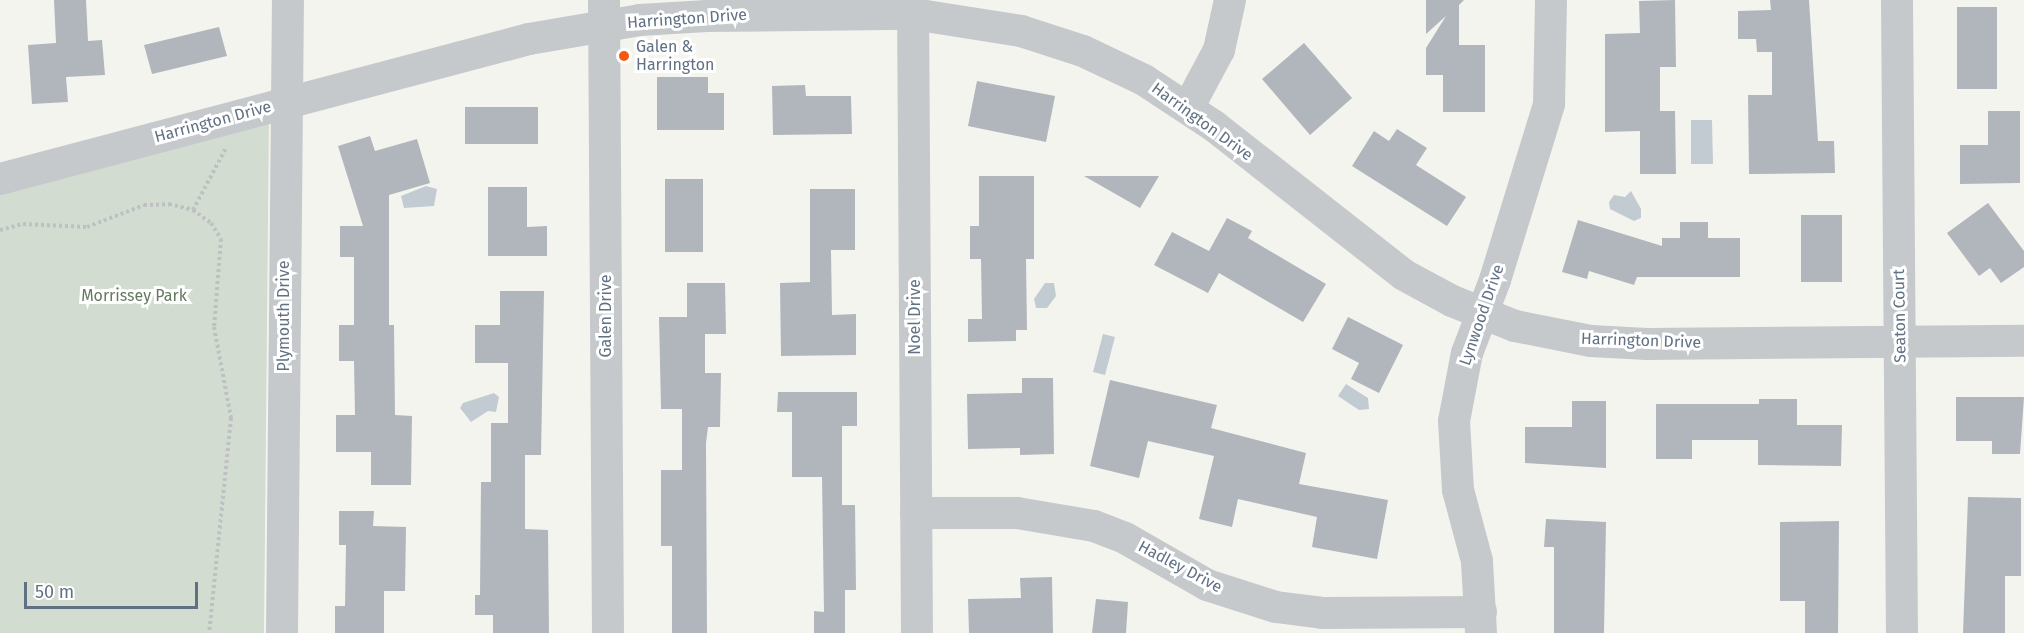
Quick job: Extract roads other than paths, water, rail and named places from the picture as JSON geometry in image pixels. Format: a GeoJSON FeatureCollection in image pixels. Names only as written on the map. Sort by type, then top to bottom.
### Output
{"type":"FeatureCollection","features":[{"type":"Feature","properties":{"kind":"street","name":"Plymouth Drive"},"geometry":{"type":"LineString","coordinates":[[282,633],[288,0]]}},
{"type":"Feature","properties":{"kind":"street"},"geometry":{"type":"LineString","coordinates":[[1188,108],[1219,50],[1230,0]]}},
{"type":"Feature","properties":{"kind":"street","name":"Lynwood Drive"},"geometry":{"type":"LineString","coordinates":[[1481,623],[1477,561],[1458,490],[1454,421],[1467,353],[1482,315],[1549,104],[1551,0]]}},
{"type":"Feature","properties":{"kind":"street","name":"Seaton Court"},"geometry":{"type":"LineString","coordinates":[[1897,0],[1902,633]]}},
{"type":"Feature","properties":{"kind":"street","name":"Harrington Drive"},"geometry":{"type":"LineString","coordinates":[[0,179],[286,103],[604,13],[707,16],[913,7],[1021,31],[1083,51],[1188,108],[1404,275],[1482,315],[1553,336],[1591,341],[2024,341]]}},
{"type":"Feature","properties":{"kind":"street","name":"Noel Drive"},"geometry":{"type":"LineString","coordinates":[[913,7],[917,633]]}},
{"type":"Feature","properties":{"kind":"street","name":"Galen Drive"},"geometry":{"type":"LineString","coordinates":[[604,13],[608,633]]}},
{"type":"Feature","properties":{"kind":"street","name":"Hadley Drive"},"geometry":{"type":"LineString","coordinates":[[916,513],[1017,513],[1094,526],[1125,538],[1207,585],[1276,607],[1323,613],[1481,623]]}},
{"type":"Feature","properties":{"kind":"place","name":"Galen & Harrington"},"geometry":{"type":"Point","coordinates":[624,56]}},
{"type":"Feature","properties":{"kind":"park label","name":"Morrissey Park"},"geometry":{"type":"Point","coordinates":[134,296]}}]}
